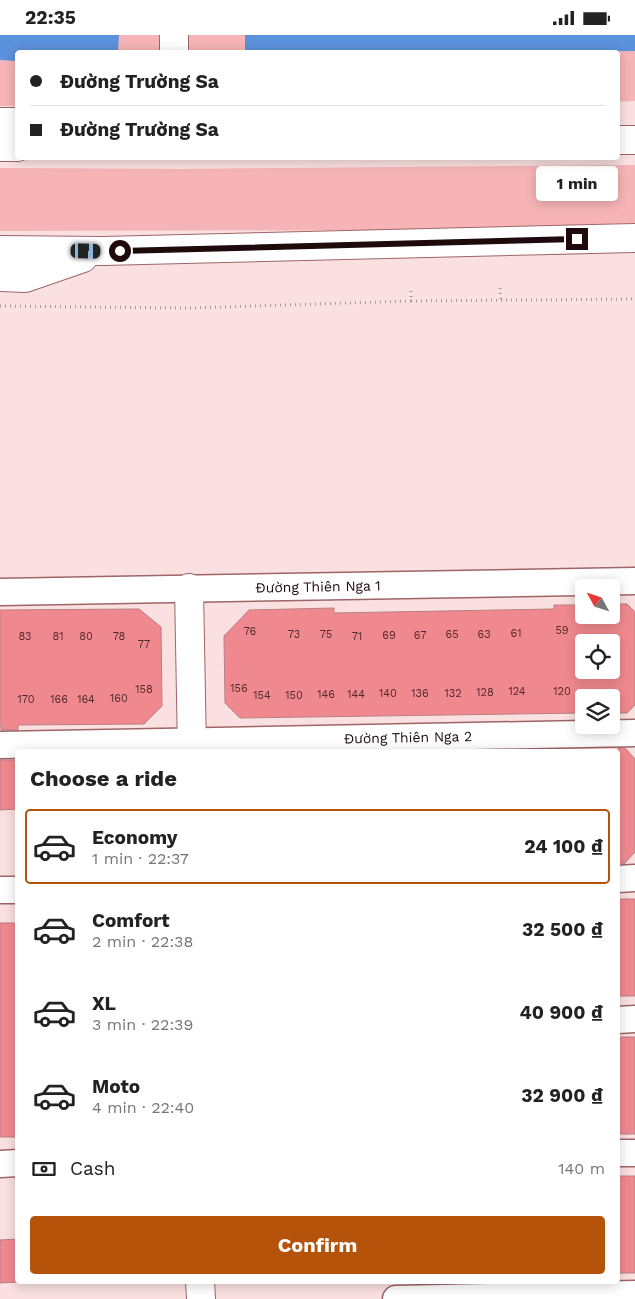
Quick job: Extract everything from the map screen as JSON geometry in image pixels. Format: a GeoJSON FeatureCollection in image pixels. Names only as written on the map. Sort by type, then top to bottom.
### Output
{"type":"FeatureCollection","features":[{"type":"Feature","properties":{"kind":"main road"},"geometry":{"type":"LineString","coordinates":[[174,35],[174,50]]}},
{"type":"Feature","properties":{"kind":"main road"},"geometry":{"type":"LineString","coordinates":[[0,122],[15,122]]}},
{"type":"Feature","properties":{"kind":"main road"},"geometry":{"type":"LineString","coordinates":[[620,140],[635,140]]}},
{"type":"Feature","properties":{"kind":"main road"},"geometry":{"type":"LineString","coordinates":[[0,147],[15,147]]}},
{"type":"Feature","properties":{"kind":"main road"},"geometry":{"type":"LineString","coordinates":[[0,249],[103,251],[635,238]]}},
{"type":"Feature","properties":{"kind":"main road"},"geometry":{"type":"LineString","coordinates":[[0,277],[25,277],[103,251]]}},
{"type":"Feature","properties":{"kind":"main road"},"geometry":{"type":"LineString","coordinates":[[189,589],[192,746]]}},
{"type":"Feature","properties":{"kind":"main road"},"geometry":{"type":"LineString","coordinates":[[200,1284],[201,1299]]}},
{"type":"Feature","properties":{"kind":"street","name":"Đường Thiên Nga 1"},"geometry":{"type":"LineString","coordinates":[[0,592],[635,581]]}},
{"type":"Feature","properties":{"kind":"street","name":"Đường Thiên Nga 2"},"geometry":{"type":"LineString","coordinates":[[0,745],[192,746],[635,733]]}},
{"type":"Feature","properties":{"kind":"street"},"geometry":{"type":"LineString","coordinates":[[620,879],[635,878]]}},
{"type":"Feature","properties":{"kind":"street"},"geometry":{"type":"LineString","coordinates":[[0,890],[15,889]]}},
{"type":"Feature","properties":{"kind":"street"},"geometry":{"type":"LineString","coordinates":[[620,1019],[635,1019]]}},
{"type":"Feature","properties":{"kind":"street"},"geometry":{"type":"LineString","coordinates":[[620,1153],[635,1153]]}},
{"type":"Feature","properties":{"kind":"street"},"geometry":{"type":"LineString","coordinates":[[0,1164],[15,1163]]}},
{"type":"Feature","properties":{"kind":"street"},"geometry":{"type":"LineString","coordinates":[[396,1299],[635,1294]]}},
{"type":"Feature","properties":{"kind":"path"},"geometry":{"type":"LineString","coordinates":[[411,288],[411,301]]}},
{"type":"Feature","properties":{"kind":"path"},"geometry":{"type":"LineString","coordinates":[[500,288],[501,301]]}},
{"type":"Feature","properties":{"kind":"path"},"geometry":{"type":"LineString","coordinates":[[0,306],[188,308],[411,301],[635,299]]}},
{"type":"Feature","properties":{"kind":"shaded area"},"geometry":{"type":"Polygon","coordinates":[[[0,35],[635,35],[635,101],[620,102],[620,50],[15,50],[15,106],[0,106],[0,35]]]}},
{"type":"Feature","properties":{"kind":"shaded area"},"geometry":{"type":"Polygon","coordinates":[[[635,165],[635,223],[408,230],[0,231],[0,168],[182,169],[635,165]]]}},
{"type":"Feature","properties":{"kind":"water"},"geometry":{"type":"Polygon","coordinates":[[[0,35],[119,35],[118,50],[15,50],[15,61],[0,60],[0,35]]]}},
{"type":"Feature","properties":{"kind":"water"},"geometry":{"type":"Polygon","coordinates":[[[245,35],[635,35],[635,51],[245,50],[245,35]]]}},
{"type":"Feature","properties":{"kind":"building"},"geometry":{"type":"Polygon","coordinates":[[[620,604],[627,604],[635,612],[635,705],[627,713],[620,713],[620,689],[575,689],[575,713],[240,718],[225,703],[224,636],[249,610],[334,608],[334,613],[554,609],[554,605],[575,605],[575,624],[620,624],[620,604]]]}},
{"type":"Feature","properties":{"kind":"building"},"geometry":{"type":"Polygon","coordinates":[[[139,609],[161,627],[162,706],[144,724],[18,725],[18,730],[1,730],[0,610],[139,609]]]}},
{"type":"Feature","properties":{"kind":"building"},"geometry":{"type":"Polygon","coordinates":[[[625,748],[635,759],[635,852],[624,864],[620,864],[620,749],[618,749],[625,748]]]}},
{"type":"Feature","properties":{"kind":"building"},"geometry":{"type":"Polygon","coordinates":[[[0,760],[15,760],[15,809],[0,810],[0,760]]]}},
{"type":"Feature","properties":{"kind":"building"},"geometry":{"type":"Polygon","coordinates":[[[620,899],[635,899],[635,996],[620,996],[620,899]]]}},
{"type":"Feature","properties":{"kind":"building"},"geometry":{"type":"Polygon","coordinates":[[[0,923],[15,923],[15,1137],[0,1137],[0,923]]]}},
{"type":"Feature","properties":{"kind":"building"},"geometry":{"type":"Polygon","coordinates":[[[620,1037],[635,1037],[635,1134],[620,1134],[620,1037]]]}},
{"type":"Feature","properties":{"kind":"building"},"geometry":{"type":"Polygon","coordinates":[[[620,1176],[635,1176],[635,1273],[620,1273],[620,1176]]]}},
{"type":"Feature","properties":{"kind":"building"},"geometry":{"type":"Polygon","coordinates":[[[15,1239],[15,1282],[0,1283],[0,1240],[15,1239]]]}},
{"type":"Feature","properties":{"kind":"route"},"geometry":{"type":"LineString","coordinates":[[120,251],[577,239]]}}]}
